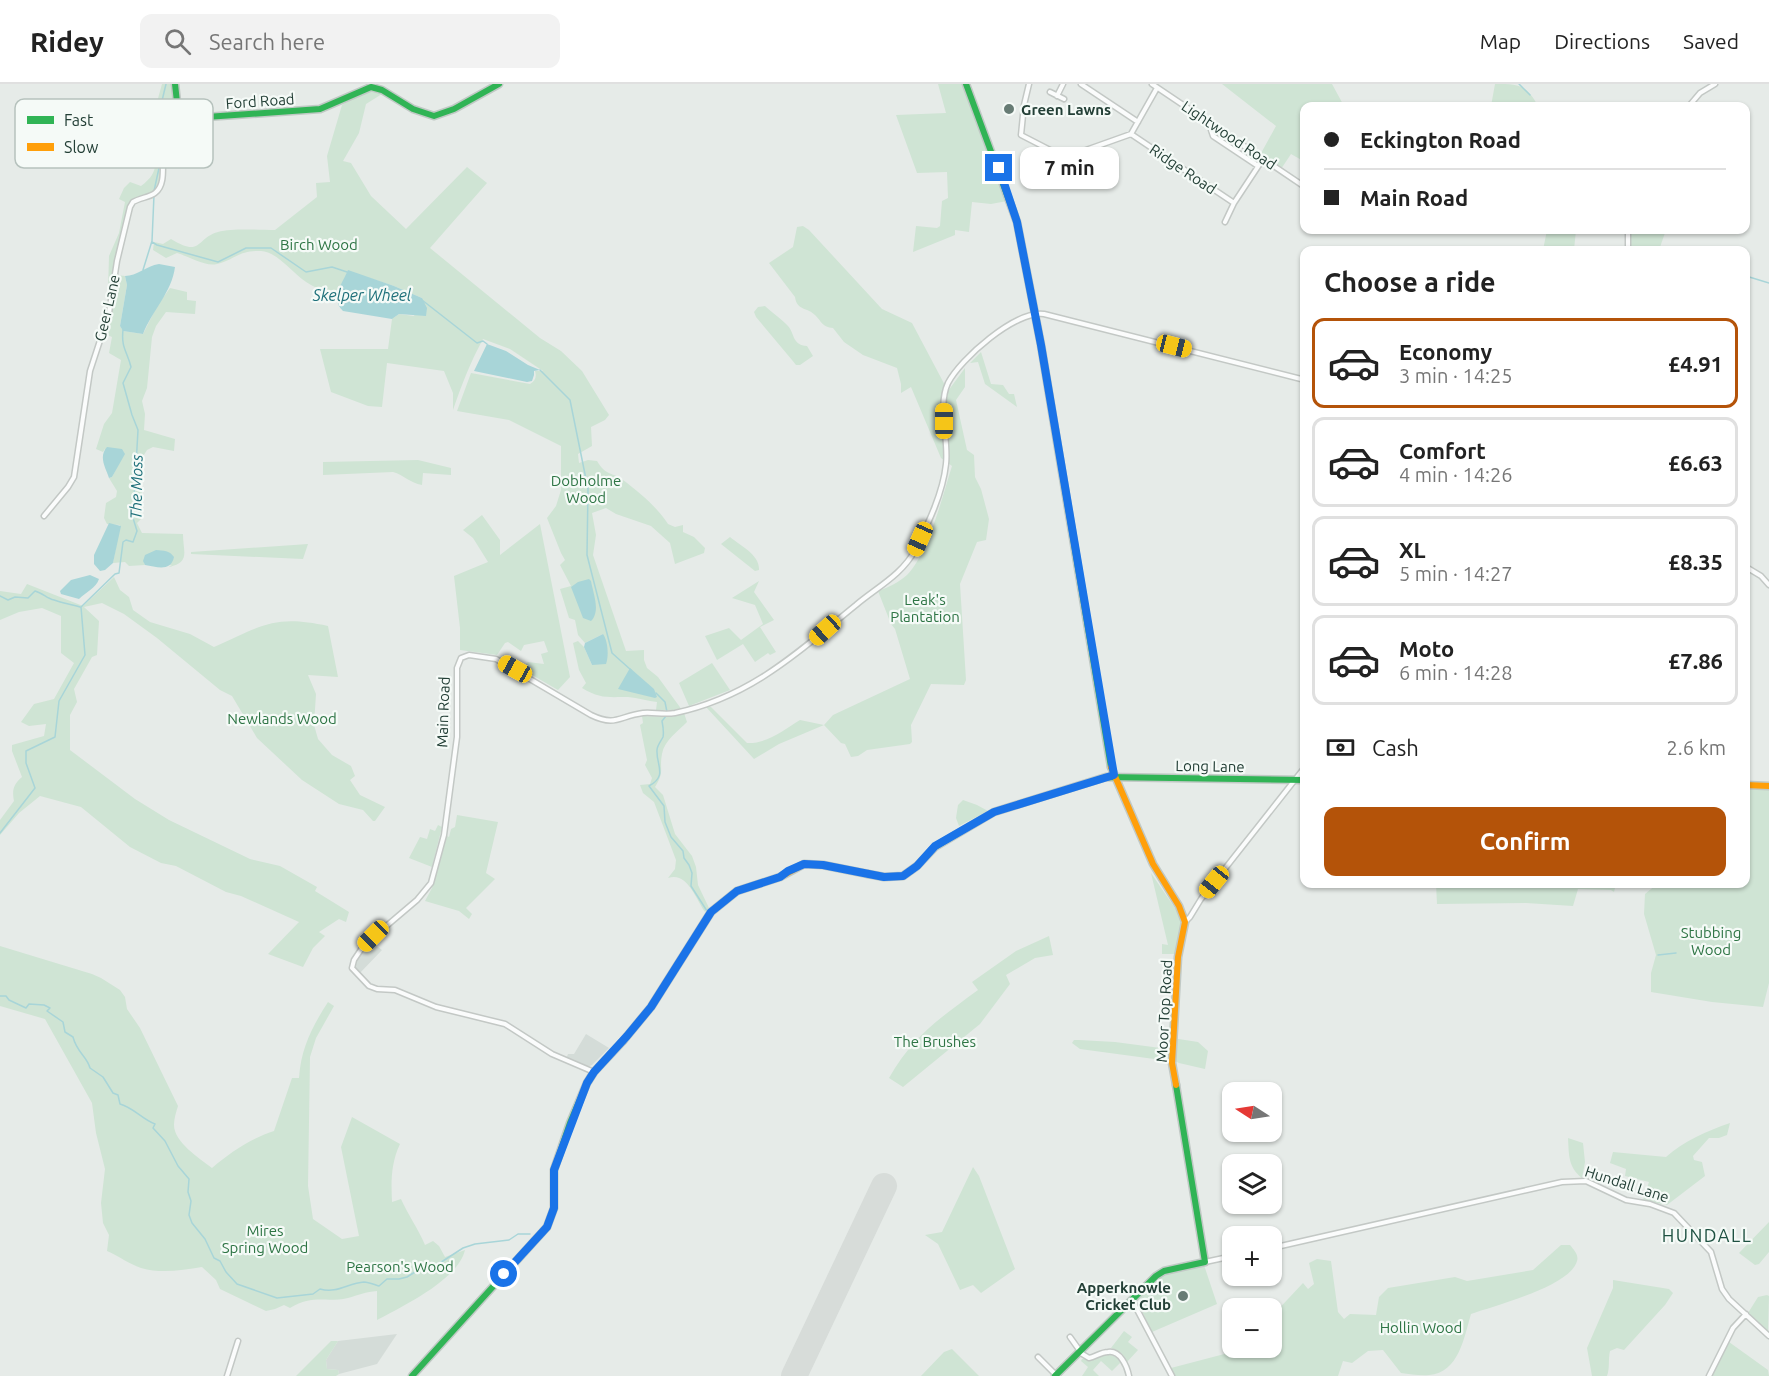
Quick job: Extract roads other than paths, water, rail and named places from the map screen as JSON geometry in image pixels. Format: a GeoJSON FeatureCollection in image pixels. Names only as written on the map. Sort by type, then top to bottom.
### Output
{"type":"FeatureCollection","features":[{"type":"Feature","properties":{"kind":"main road"},"geometry":{"type":"LineString","coordinates":[[175,84],[177,99]]}},
{"type":"Feature","properties":{"kind":"main road","name":"Ford Road"},"geometry":{"type":"LineString","coordinates":[[213,117],[320,109],[371,87],[382,90],[413,109],[434,116],[454,109],[499,84]]}},
{"type":"Feature","properties":{"kind":"main road"},"geometry":{"type":"LineString","coordinates":[[966,84],[1013,208],[1035,314],[1114,775],[1153,864],[1179,906],[1185,922]]}},
{"type":"Feature","properties":{"kind":"main road","name":"Long Lane"},"geometry":{"type":"LineString","coordinates":[[594,1072],[651,1007],[711,912],[737,891],[780,877],[804,864],[823,865],[884,877],[903,876],[917,866],[935,846],[994,812],[1114,775],[1300,780]]}},
{"type":"Feature","properties":{"kind":"main road"},"geometry":{"type":"LineString","coordinates":[[1750,785],[1769,786]]}},
{"type":"Feature","properties":{"kind":"main road","name":"Moor Top Road"},"geometry":{"type":"LineString","coordinates":[[1185,922],[1178,957],[1172,1063],[1205,1262]]}},
{"type":"Feature","properties":{"kind":"main road"},"geometry":{"type":"LineString","coordinates":[[412,1376],[547,1227],[554,1208],[554,1170],[578,1103],[594,1072]]}},
{"type":"Feature","properties":{"kind":"main road"},"geometry":{"type":"LineString","coordinates":[[1056,1376],[1161,1273],[1205,1262]]}},
{"type":"Feature","properties":{"kind":"street"},"geometry":{"type":"LineString","coordinates":[[1029,84],[1024,105],[1022,135],[1051,152],[1061,154],[1077,153],[1131,134],[1157,87]]}},
{"type":"Feature","properties":{"kind":"street"},"geometry":{"type":"LineString","coordinates":[[1057,96],[1063,84]]}},
{"type":"Feature","properties":{"kind":"street"},"geometry":{"type":"LineString","coordinates":[[1081,84],[1138,122]]}},
{"type":"Feature","properties":{"kind":"street","name":"Lightwood Road"},"geometry":{"type":"LineString","coordinates":[[1152,84],[1300,184]]}},
{"type":"Feature","properties":{"kind":"street"},"geometry":{"type":"LineString","coordinates":[[1692,102],[1700,93],[1715,84]]}},
{"type":"Feature","properties":{"kind":"street"},"geometry":{"type":"LineString","coordinates":[[1050,93],[1064,99]]}},
{"type":"Feature","properties":{"kind":"street"},"geometry":{"type":"LineString","coordinates":[[1214,126],[1211,130],[1213,136],[1258,166]]}},
{"type":"Feature","properties":{"kind":"street","name":"Ridge Road"},"geometry":{"type":"LineString","coordinates":[[1131,134],[1234,203]]}},
{"type":"Feature","properties":{"kind":"street"},"geometry":{"type":"LineString","coordinates":[[1225,222],[1234,203],[1263,159]]}},
{"type":"Feature","properties":{"kind":"street","name":"Geer Lane"},"geometry":{"type":"LineString","coordinates":[[44,516],[74,477],[90,371],[109,313],[117,261],[130,207],[133,202],[156,192],[164,168]]}},
{"type":"Feature","properties":{"kind":"street"},"geometry":{"type":"LineString","coordinates":[[1035,314],[1044,314],[1300,379]]}},
{"type":"Feature","properties":{"kind":"street","name":"Main Road"},"geometry":{"type":"LineString","coordinates":[[594,1072],[552,1054],[505,1024],[436,1007],[395,990],[369,986],[352,968],[354,960],[364,945],[417,900],[431,883],[444,835],[456,737],[457,668],[460,658],[469,655],[496,659],[591,715],[607,722],[640,714],[667,714],[728,696],[765,677],[901,569],[914,553],[941,485],[946,466],[944,401],[947,386],[963,361],[985,342],[1006,327],[1035,314]]}},
{"type":"Feature","properties":{"kind":"street"},"geometry":{"type":"LineString","coordinates":[[1750,569],[1761,576],[1769,585]]}},
{"type":"Feature","properties":{"kind":"street"},"geometry":{"type":"LineString","coordinates":[[1185,922],[1300,774]]}},
{"type":"Feature","properties":{"kind":"street","name":"Hundall Lane"},"geometry":{"type":"LineString","coordinates":[[1282,1246],[1562,1182],[1582,1180],[1626,1200],[1650,1204],[1674,1213],[1711,1252],[1722,1289],[1729,1299],[1769,1336]]}},
{"type":"Feature","properties":{"kind":"street"},"geometry":{"type":"LineString","coordinates":[[1205,1262],[1222,1258]]}},
{"type":"Feature","properties":{"kind":"street"},"geometry":{"type":"LineString","coordinates":[[1132,1299],[1172,1376]]}},
{"type":"Feature","properties":{"kind":"street"},"geometry":{"type":"LineString","coordinates":[[1709,1376],[1733,1328],[1746,1314]]}},
{"type":"Feature","properties":{"kind":"street"},"geometry":{"type":"LineString","coordinates":[[1070,1337],[1080,1352],[1089,1358],[1109,1351],[1116,1353],[1125,1365],[1129,1376]]}},
{"type":"Feature","properties":{"kind":"street"},"geometry":{"type":"LineString","coordinates":[[227,1376],[238,1341]]}},
{"type":"Feature","properties":{"kind":"street"},"geometry":{"type":"LineString","coordinates":[[1038,1357],[1056,1376]]}},
{"type":"Feature","properties":{"kind":"water"},"geometry":{"type":"Polygon","coordinates":[[[159,264],[175,267],[166,293],[143,334],[123,331],[120,326],[127,285],[125,276],[159,264]]]}},
{"type":"Feature","properties":{"kind":"water","name":"Skelper Wheel"},"geometry":{"type":"Polygon","coordinates":[[[348,270],[422,298],[427,308],[426,316],[399,314],[392,319],[343,311],[337,302],[337,296],[348,270]]]}},
{"type":"Feature","properties":{"kind":"water"},"geometry":{"type":"Polygon","coordinates":[[[487,344],[506,351],[540,370],[534,371],[532,381],[527,382],[474,371],[487,344]]]}},
{"type":"Feature","properties":{"kind":"water"},"geometry":{"type":"Polygon","coordinates":[[[107,447],[122,449],[125,454],[112,477],[109,478],[103,459],[107,447]]]}},
{"type":"Feature","properties":{"kind":"water"},"geometry":{"type":"Polygon","coordinates":[[[109,523],[121,526],[113,563],[100,571],[94,564],[94,555],[109,523]]]}},
{"type":"Feature","properties":{"kind":"water"},"geometry":{"type":"Polygon","coordinates":[[[156,550],[166,551],[174,557],[170,565],[159,567],[145,565],[143,561],[145,555],[156,550]]]}},
{"type":"Feature","properties":{"kind":"water"},"geometry":{"type":"Polygon","coordinates":[[[90,575],[99,579],[98,582],[79,599],[61,594],[60,591],[71,580],[90,575]]]}},
{"type":"Feature","properties":{"kind":"water"},"geometry":{"type":"Polygon","coordinates":[[[589,579],[596,607],[591,621],[583,618],[571,587],[589,579]]]}},
{"type":"Feature","properties":{"kind":"water"},"geometry":{"type":"Polygon","coordinates":[[[603,634],[608,649],[606,664],[592,665],[584,647],[585,643],[603,634]]]}},
{"type":"Feature","properties":{"kind":"water"},"geometry":{"type":"Polygon","coordinates":[[[630,668],[654,689],[657,697],[618,689],[630,668]]]}},
{"type":"Feature","properties":{"kind":"waterway","name":"The Moss"},"geometry":{"type":"LineString","coordinates":[[162,99],[166,84]]}},
{"type":"Feature","properties":{"kind":"waterway"},"geometry":{"type":"LineString","coordinates":[[1519,84],[1530,95]]}},
{"type":"Feature","properties":{"kind":"waterway","name":"The Moss"},"geometry":{"type":"LineString","coordinates":[[154,191],[159,168]]}},
{"type":"Feature","properties":{"kind":"waterway","name":"The Moss"},"geometry":{"type":"LineString","coordinates":[[143,270],[152,241],[154,195]]}},
{"type":"Feature","properties":{"kind":"waterway"},"geometry":{"type":"LineString","coordinates":[[152,242],[218,262],[246,248],[271,248],[306,272],[332,267],[347,272]]}},
{"type":"Feature","properties":{"kind":"waterway"},"geometry":{"type":"LineString","coordinates":[[1750,277],[1769,283]]}},
{"type":"Feature","properties":{"kind":"waterway"},"geometry":{"type":"LineString","coordinates":[[422,300],[477,343],[483,341],[487,344]]}},
{"type":"Feature","properties":{"kind":"waterway","name":"The Moss"},"geometry":{"type":"LineString","coordinates":[[0,833],[35,788],[26,763],[26,751],[55,737],[59,701],[85,655],[81,607],[115,574],[119,573],[123,542],[126,540],[133,542],[137,531],[133,518],[138,430],[123,383],[131,367],[124,345],[123,330]]}},
{"type":"Feature","properties":{"kind":"waterway"},"geometry":{"type":"LineString","coordinates":[[540,370],[570,400],[588,489],[587,555],[612,653],[631,670]]}},
{"type":"Feature","properties":{"kind":"waterway"},"geometry":{"type":"LineString","coordinates":[[0,596],[8,600],[15,597],[28,598],[35,591],[52,599],[80,607]]}},
{"type":"Feature","properties":{"kind":"waterway"},"geometry":{"type":"LineString","coordinates":[[656,693],[665,702],[667,712]]}},
{"type":"Feature","properties":{"kind":"waterway"},"geometry":{"type":"LineString","coordinates":[[666,716],[662,721],[663,737],[657,750],[660,774],[649,786],[664,806],[665,822],[671,837],[683,851],[692,873],[691,886],[707,911]]}},
{"type":"Feature","properties":{"kind":"waterway"},"geometry":{"type":"LineString","coordinates":[[1658,955],[1676,953]]}},
{"type":"Feature","properties":{"kind":"waterway"},"geometry":{"type":"LineString","coordinates":[[0,996],[6,996],[9,1000],[26,1008],[29,1004],[44,1005],[50,1008],[47,1011],[63,1022],[65,1032],[73,1037],[90,1068],[103,1077],[113,1093],[118,1095],[120,1104],[155,1124],[153,1128],[165,1141],[178,1166],[189,1179],[188,1192],[191,1201],[189,1215],[192,1223],[205,1239],[214,1258],[220,1261],[237,1284],[277,1298],[313,1294],[320,1289],[332,1290],[364,1282],[379,1286],[387,1279],[399,1279],[415,1272],[429,1270],[463,1248],[475,1244],[509,1240],[518,1234],[530,1234]]}},
{"type":"Feature","properties":{"kind":"place","name":"Green Lawns"},"geometry":{"type":"Point","coordinates":[1009,109]}},
{"type":"Feature","properties":{"kind":"place","name":"Apperknowle Cricket Club"},"geometry":{"type":"Point","coordinates":[1183,1296]}},
{"type":"Feature","properties":{"kind":"district","name":"HUNDALL"},"geometry":{"type":"Point","coordinates":[1707,1235]}},
{"type":"Feature","properties":{"kind":"park label","name":"Birch Wood"},"geometry":{"type":"Point","coordinates":[319,244]}},
{"type":"Feature","properties":{"kind":"park label","name":"Dobholme Wood"},"geometry":{"type":"Point","coordinates":[586,488]}},
{"type":"Feature","properties":{"kind":"park label","name":"Leak's Plantation"},"geometry":{"type":"Point","coordinates":[925,608]}},
{"type":"Feature","properties":{"kind":"park label","name":"Newlands Wood"},"geometry":{"type":"Point","coordinates":[282,718]}},
{"type":"Feature","properties":{"kind":"park label","name":"Stubbing Wood"},"geometry":{"type":"Point","coordinates":[1711,940]}},
{"type":"Feature","properties":{"kind":"park label","name":"The Brushes"},"geometry":{"type":"Point","coordinates":[935,1041]}},
{"type":"Feature","properties":{"kind":"park label","name":"Mires Spring Wood"},"geometry":{"type":"Point","coordinates":[265,1238]}},
{"type":"Feature","properties":{"kind":"park label","name":"Pearson's Wood"},"geometry":{"type":"Point","coordinates":[400,1266]}},
{"type":"Feature","properties":{"kind":"park label","name":"Hollin Wood"},"geometry":{"type":"Point","coordinates":[1421,1327]}}]}
